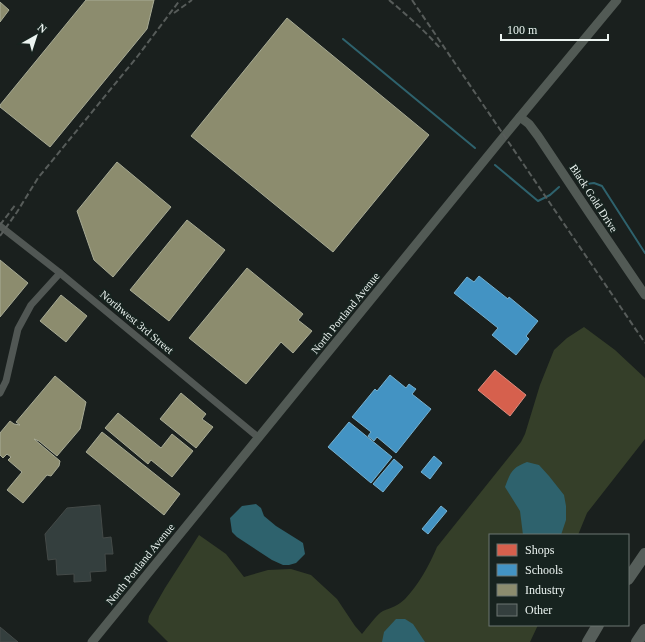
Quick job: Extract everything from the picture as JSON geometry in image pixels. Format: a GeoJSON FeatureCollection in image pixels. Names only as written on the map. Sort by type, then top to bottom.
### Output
{"type":"FeatureCollection","features":[{"type":"Feature","properties":{"kind":"highway"},"geometry":{"type":"LineString","coordinates":[[629,578],[645,554]]}},
{"type":"Feature","properties":{"kind":"highway"},"geometry":{"type":"LineString","coordinates":[[588,642],[597,626]]}},
{"type":"Feature","properties":{"kind":"highway"},"geometry":{"type":"LineString","coordinates":[[638,642],[645,630]]}},
{"type":"Feature","properties":{"kind":"main road","name":"North Portland Avenue"},"geometry":{"type":"LineString","coordinates":[[92,642],[616,0]]}},
{"type":"Feature","properties":{"kind":"main road","name":"Black Gold Drive"},"geometry":{"type":"LineString","coordinates":[[520,117],[529,124],[538,136],[645,295]]}},
{"type":"Feature","properties":{"kind":"street","name":"Northwest 3rd Street"},"geometry":{"type":"LineString","coordinates":[[0,226],[60,273],[259,438]]}},
{"type":"Feature","properties":{"kind":"street"},"geometry":{"type":"LineString","coordinates":[[0,393],[6,381],[18,329],[32,305],[60,273]]}},
{"type":"Feature","properties":{"kind":"green space"},"geometry":{"type":"Polygon","coordinates":[[[584,327],[615,350],[645,378],[645,439],[587,513],[578,534],[489,534],[489,626],[538,626],[530,642],[168,642],[148,622],[149,616],[165,588],[199,535],[226,554],[244,577],[268,570],[291,569],[311,575],[337,599],[362,634],[375,618],[383,611],[400,603],[415,587],[431,561],[437,547],[521,442],[525,434],[540,385],[554,350],[567,338],[584,327]]]}},
{"type":"Feature","properties":{"kind":"water"},"geometry":{"type":"Polygon","coordinates":[[[527,462],[539,465],[564,495],[566,520],[561,534],[523,534],[520,511],[505,487],[509,477],[518,466],[527,462]]]}},
{"type":"Feature","properties":{"kind":"water"},"geometry":{"type":"Polygon","coordinates":[[[256,504],[261,508],[264,516],[276,526],[303,543],[305,554],[296,563],[283,565],[272,560],[237,537],[232,532],[230,518],[242,506],[256,504]]]}},
{"type":"Feature","properties":{"kind":"water"},"geometry":{"type":"Polygon","coordinates":[[[396,619],[405,619],[413,624],[425,642],[382,642],[384,632],[396,619]]]}},
{"type":"Feature","properties":{"kind":"building: Shops"},"geometry":{"type":"Polygon","coordinates":[[[495,370],[526,395],[510,416],[478,390],[495,370]]]}},
{"type":"Feature","properties":{"kind":"building: Schools"},"geometry":{"type":"Polygon","coordinates":[[[479,276],[508,299],[509,297],[538,321],[526,336],[529,339],[516,355],[492,335],[498,328],[454,293],[467,277],[474,282],[479,276]]]}},
{"type":"Feature","properties":{"kind":"building: Schools"},"geometry":{"type":"Polygon","coordinates":[[[390,375],[406,388],[409,384],[416,389],[412,394],[431,409],[396,453],[377,437],[374,441],[368,436],[371,432],[352,417],[375,389],[377,391],[390,375]]]}},
{"type":"Feature","properties":{"kind":"building: Schools"},"geometry":{"type":"Polygon","coordinates":[[[349,422],[392,457],[371,483],[328,447],[349,422]]]}},
{"type":"Feature","properties":{"kind":"building: Schools"},"geometry":{"type":"Polygon","coordinates":[[[434,456],[442,463],[430,479],[421,472],[434,456]]]}},
{"type":"Feature","properties":{"kind":"building: Schools"},"geometry":{"type":"Polygon","coordinates":[[[394,459],[403,467],[383,492],[373,484],[394,459]]]}},
{"type":"Feature","properties":{"kind":"building: Schools"},"geometry":{"type":"Polygon","coordinates":[[[441,506],[447,511],[428,534],[422,529],[441,506]]]}},
{"type":"Feature","properties":{"kind":"building: Industry"},"geometry":{"type":"Polygon","coordinates":[[[86,0],[154,0],[147,29],[50,147],[0,107],[0,105],[86,0]]]}},
{"type":"Feature","properties":{"kind":"building: Industry"},"geometry":{"type":"Polygon","coordinates":[[[0,2],[9,10],[0,22],[0,2]]]}},
{"type":"Feature","properties":{"kind":"building: Industry"},"geometry":{"type":"Polygon","coordinates":[[[287,18],[429,135],[333,252],[191,136],[287,18]]]}},
{"type":"Feature","properties":{"kind":"building: Industry"},"geometry":{"type":"Polygon","coordinates":[[[117,162],[171,207],[113,277],[94,260],[77,211],[117,162]]]}},
{"type":"Feature","properties":{"kind":"building: Industry"},"geometry":{"type":"Polygon","coordinates":[[[187,220],[225,250],[169,321],[130,290],[187,220]]]}},
{"type":"Feature","properties":{"kind":"building: Industry"},"geometry":{"type":"Polygon","coordinates":[[[0,260],[28,283],[0,317],[0,260]]]}},
{"type":"Feature","properties":{"kind":"building: Industry"},"geometry":{"type":"Polygon","coordinates":[[[247,268],[303,314],[298,320],[312,331],[293,353],[281,342],[246,384],[189,338],[247,268]]]}},
{"type":"Feature","properties":{"kind":"building: Industry"},"geometry":{"type":"Polygon","coordinates":[[[61,295],[87,316],[66,342],[40,321],[61,295]]]}},
{"type":"Feature","properties":{"kind":"building: Industry"},"geometry":{"type":"Polygon","coordinates":[[[55,376],[86,402],[80,429],[57,456],[39,441],[34,439],[60,461],[59,466],[51,476],[47,475],[23,503],[7,490],[22,472],[8,460],[11,457],[7,454],[3,458],[0,455],[0,433],[10,421],[14,424],[20,425],[16,422],[55,376]]]}},
{"type":"Feature","properties":{"kind":"building: Industry"},"geometry":{"type":"Polygon","coordinates":[[[181,393],[206,414],[202,419],[213,427],[196,448],[160,419],[181,393]]]}},
{"type":"Feature","properties":{"kind":"building: Industry"},"geometry":{"type":"Polygon","coordinates":[[[118,413],[161,448],[172,434],[193,451],[172,477],[151,460],[148,464],[105,428],[118,413]]]}},
{"type":"Feature","properties":{"kind":"building: Industry"},"geometry":{"type":"Polygon","coordinates":[[[102,432],[180,494],[164,515],[86,452],[102,432]]]}},
{"type":"Feature","properties":{"kind":"building: Other"},"geometry":{"type":"Polygon","coordinates":[[[100,505],[103,538],[111,537],[113,554],[105,554],[106,571],[90,572],[91,581],[74,582],[74,574],[57,575],[56,559],[48,560],[45,534],[67,508],[100,505]]]}},
{"type":"Feature","properties":{"kind":"building: Other"},"geometry":{"type":"Polygon","coordinates":[[[0,627],[18,642],[0,642],[0,627]]]}},
{"type":"Feature","properties":{"kind":"waterway"},"geometry":{"type":"LineString","coordinates":[[343,39],[475,148]]}},
{"type":"Feature","properties":{"kind":"waterway"},"geometry":{"type":"LineString","coordinates":[[495,165],[538,201],[550,195],[559,187]]}},
{"type":"Feature","properties":{"kind":"waterway"},"geometry":{"type":"LineString","coordinates":[[586,184],[594,183],[602,186],[645,253]]}},
{"type":"Feature","properties":{"kind":"railway"},"geometry":{"type":"LineString","coordinates":[[0,236],[38,178],[137,57],[180,0]]}},
{"type":"Feature","properties":{"kind":"railway"},"geometry":{"type":"LineString","coordinates":[[174,13],[192,0]]}},
{"type":"Feature","properties":{"kind":"railway"},"geometry":{"type":"LineString","coordinates":[[389,0],[428,35],[440,48]]}},
{"type":"Feature","properties":{"kind":"railway"},"geometry":{"type":"LineString","coordinates":[[412,0],[645,343]]}},
{"type":"Feature","properties":{"kind":"railway"},"geometry":{"type":"LineString","coordinates":[[0,225],[16,204]]}}]}
